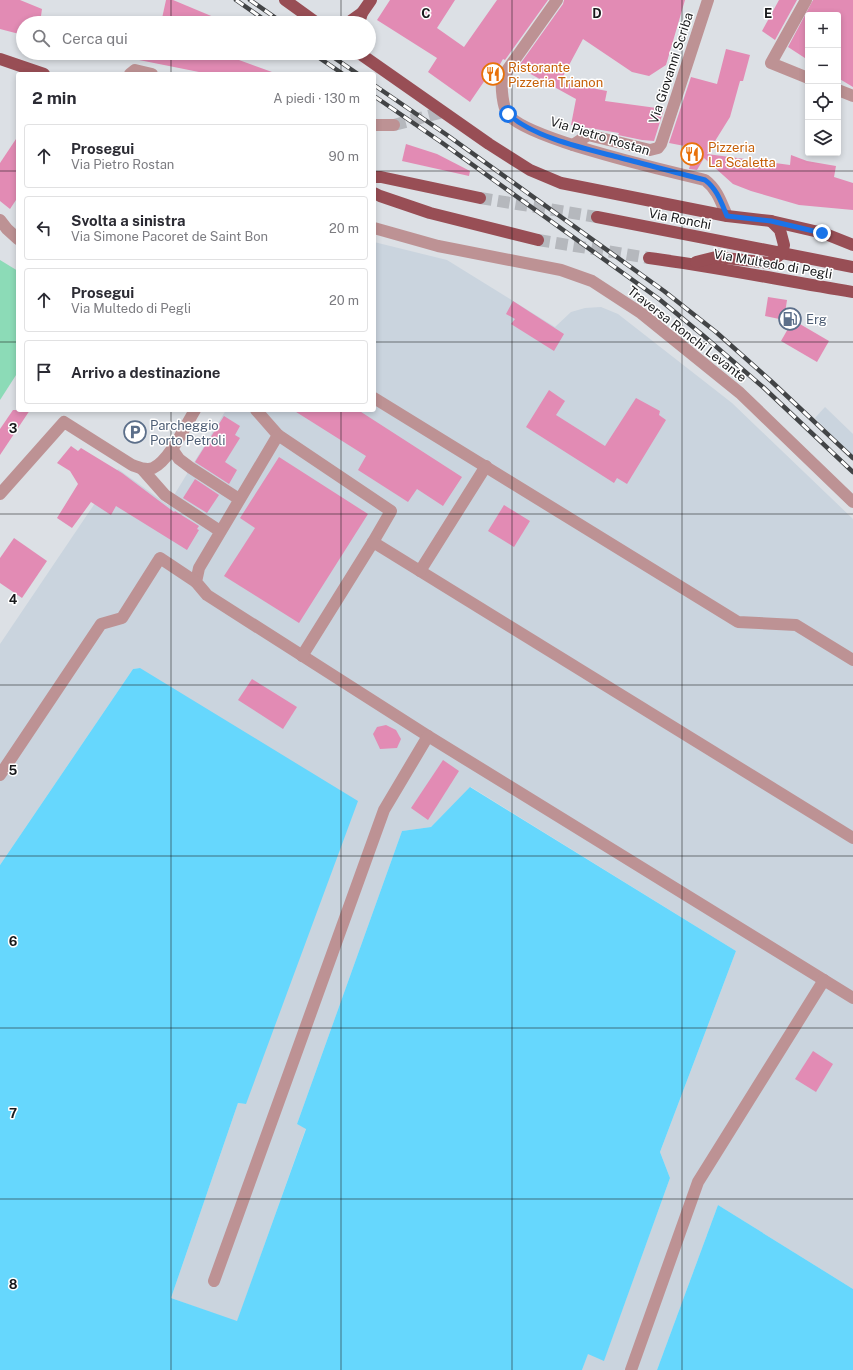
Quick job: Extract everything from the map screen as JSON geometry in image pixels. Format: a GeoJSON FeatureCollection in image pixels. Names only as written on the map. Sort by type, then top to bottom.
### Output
{"type":"FeatureCollection","features":[{"type":"Feature","properties":{"kind":"main road"},"geometry":{"type":"LineString","coordinates":[[284,0],[307,16]]}},
{"type":"Feature","properties":{"kind":"main road"},"geometry":{"type":"LineString","coordinates":[[362,16],[371,0]]}},
{"type":"Feature","properties":{"kind":"main road"},"geometry":{"type":"LineString","coordinates":[[299,10],[312,16]]}},
{"type":"Feature","properties":{"kind":"main road"},"geometry":{"type":"LineString","coordinates":[[0,59],[38,72]]}},
{"type":"Feature","properties":{"kind":"main road"},"geometry":{"type":"LineString","coordinates":[[368,60],[489,144],[530,170],[561,182],[727,216],[771,221],[822,233],[853,245]]}},
{"type":"Feature","properties":{"kind":"main road"},"geometry":{"type":"LineString","coordinates":[[372,60],[378,67]]}},
{"type":"Feature","properties":{"kind":"main road"},"geometry":{"type":"LineString","coordinates":[[376,176],[480,198]]}},
{"type":"Feature","properties":{"kind":"main road"},"geometry":{"type":"LineString","coordinates":[[376,194],[430,213],[538,240]]}},
{"type":"Feature","properties":{"kind":"main road","name":"Via Ronchi"},"geometry":{"type":"LineString","coordinates":[[597,217],[782,253]]}},
{"type":"Feature","properties":{"kind":"main road","name":"Via Multedo di Pegli"},"geometry":{"type":"LineString","coordinates":[[689,263],[716,257],[770,263],[782,253],[784,245],[780,230],[771,221]]}},
{"type":"Feature","properties":{"kind":"main road","name":"Via Multedo di Pegli"},"geometry":{"type":"LineString","coordinates":[[782,253],[853,267]]}},
{"type":"Feature","properties":{"kind":"main road","name":"Via Multedo di Pegli"},"geometry":{"type":"LineString","coordinates":[[649,258],[689,263],[789,282],[853,292]]}},
{"type":"Feature","properties":{"kind":"street","name":"Via Pietro Rostan"},"geometry":{"type":"LineString","coordinates":[[557,0],[502,80],[503,100],[508,114],[516,122],[573,145],[705,180],[711,185],[718,195],[727,216]]}},
{"type":"Feature","properties":{"kind":"street","name":"Via Giovanni Scriba"},"geometry":{"type":"LineString","coordinates":[[573,145],[588,135],[650,150],[658,148],[661,144],[708,0]]}},
{"type":"Feature","properties":{"kind":"street"},"geometry":{"type":"LineString","coordinates":[[805,77],[771,63],[806,0]]}},
{"type":"Feature","properties":{"kind":"street"},"geometry":{"type":"LineString","coordinates":[[132,72],[135,70],[144,72]]}},
{"type":"Feature","properties":{"kind":"street"},"geometry":{"type":"LineString","coordinates":[[841,91],[853,96]]}},
{"type":"Feature","properties":{"kind":"street"},"geometry":{"type":"LineString","coordinates":[[376,125],[394,125]]}},
{"type":"Feature","properties":{"kind":"street"},"geometry":{"type":"LineString","coordinates":[[0,220],[16,237]]}},
{"type":"Feature","properties":{"kind":"street","name":"Traversa Ronchi Levante"},"geometry":{"type":"LineString","coordinates":[[376,229],[438,246],[561,270],[592,281],[641,312],[740,393],[853,502]]}},
{"type":"Feature","properties":{"kind":"street"},"geometry":{"type":"LineString","coordinates":[[376,399],[738,622],[796,625],[853,660]]}},
{"type":"Feature","properties":{"kind":"street"},"geometry":{"type":"LineString","coordinates":[[0,494],[64,422],[132,465],[142,469],[152,469],[172,449],[194,412]]}},
{"type":"Feature","properties":{"kind":"street"},"geometry":{"type":"LineString","coordinates":[[258,412],[278,435],[391,511],[302,656]]}},
{"type":"Feature","properties":{"kind":"street"},"geometry":{"type":"LineString","coordinates":[[196,582],[199,568],[278,435]]}},
{"type":"Feature","properties":{"kind":"street"},"geometry":{"type":"LineString","coordinates":[[172,449],[179,459],[191,468],[239,499]]}},
{"type":"Feature","properties":{"kind":"street"},"geometry":{"type":"LineString","coordinates":[[420,571],[486,466]]}},
{"type":"Feature","properties":{"kind":"street"},"geometry":{"type":"LineString","coordinates":[[142,469],[166,495],[220,532]]}},
{"type":"Feature","properties":{"kind":"street"},"geometry":{"type":"LineString","coordinates":[[373,542],[853,838]]}},
{"type":"Feature","properties":{"kind":"street"},"geometry":{"type":"LineString","coordinates":[[0,775],[101,624],[122,618],[160,558],[196,582],[207,595],[302,656],[428,736],[853,998]]}},
{"type":"Feature","properties":{"kind":"street"},"geometry":{"type":"LineString","coordinates":[[214,1281],[384,810],[428,736]]}},
{"type":"Feature","properties":{"kind":"street"},"geometry":{"type":"LineString","coordinates":[[631,1370],[698,1182],[824,980]]}},
{"type":"Feature","properties":{"kind":"shaded area"},"geometry":{"type":"Polygon","coordinates":[[[376,242],[447,260],[555,327],[571,312],[585,308],[601,307],[618,314],[732,403],[853,519],[853,1289],[718,1205],[657,1370],[582,1370],[588,1353],[604,1360],[670,1178],[660,1152],[736,951],[471,787],[431,827],[402,831],[297,1124],[306,1128],[237,1322],[171,1298],[238,1103],[246,1104],[140,668],[133,669],[0,865],[0,644],[118,469],[168,505],[225,412],[376,412],[376,242]]]}},
{"type":"Feature","properties":{"kind":"shaded area"},"geometry":{"type":"Polygon","coordinates":[[[825,407],[853,434],[853,457],[815,418],[825,407]]]}},
{"type":"Feature","properties":{"kind":"green space"},"geometry":{"type":"Polygon","coordinates":[[[0,260],[16,270],[16,375],[0,400],[0,260]]]}},
{"type":"Feature","properties":{"kind":"water"},"geometry":{"type":"Polygon","coordinates":[[[140,668],[358,801],[246,1104],[238,1103],[171,1298],[237,1321],[306,1129],[297,1124],[402,831],[431,827],[470,787],[736,951],[660,1152],[670,1178],[604,1361],[588,1354],[582,1370],[0,1370],[0,865],[133,669],[140,668]]]}},
{"type":"Feature","properties":{"kind":"water"},"geometry":{"type":"Polygon","coordinates":[[[718,1205],[853,1289],[853,1370],[657,1370],[718,1205]]]}},
{"type":"Feature","properties":{"kind":"building"},"geometry":{"type":"Polygon","coordinates":[[[0,0],[20,0],[42,9],[41,16],[16,16],[16,33],[0,29],[0,0]]]}},
{"type":"Feature","properties":{"kind":"building"},"geometry":{"type":"Polygon","coordinates":[[[166,0],[173,0],[211,16],[163,16],[166,0]]]}},
{"type":"Feature","properties":{"kind":"building"},"geometry":{"type":"Polygon","coordinates":[[[390,0],[455,0],[437,28],[464,47],[497,0],[548,0],[505,60],[503,59],[499,66],[496,64],[470,102],[428,72],[437,58],[377,20],[390,0]]]}},
{"type":"Feature","properties":{"kind":"building"},"geometry":{"type":"Polygon","coordinates":[[[564,0],[685,0],[666,65],[649,76],[632,72],[583,39],[560,82],[607,91],[605,101],[664,109],[654,141],[642,140],[618,135],[619,133],[571,125],[576,99],[518,67],[563,4],[564,0]]]}},
{"type":"Feature","properties":{"kind":"building"},"geometry":{"type":"Polygon","coordinates":[[[779,0],[797,0],[775,40],[762,31],[779,0]]]}},
{"type":"Feature","properties":{"kind":"building"},"geometry":{"type":"Polygon","coordinates":[[[813,0],[853,0],[853,87],[841,80],[841,12],[807,12],[813,0]]]}},
{"type":"Feature","properties":{"kind":"building"},"geometry":{"type":"Polygon","coordinates":[[[805,15],[805,58],[788,47],[805,15]]]}},
{"type":"Feature","properties":{"kind":"building"},"geometry":{"type":"Polygon","coordinates":[[[726,49],[750,55],[743,81],[740,81],[730,117],[707,154],[790,165],[791,155],[807,161],[836,166],[834,177],[853,183],[853,210],[799,205],[751,191],[733,184],[704,158],[697,170],[689,169],[695,148],[669,143],[691,77],[717,84],[726,49]]]}},
{"type":"Feature","properties":{"kind":"building"},"geometry":{"type":"Polygon","coordinates":[[[139,60],[239,60],[272,72],[199,72],[139,60]]]}},
{"type":"Feature","properties":{"kind":"building"},"geometry":{"type":"Polygon","coordinates":[[[16,139],[16,200],[10,209],[0,201],[0,163],[16,139]]]}},
{"type":"Feature","properties":{"kind":"building"},"geometry":{"type":"Polygon","coordinates":[[[406,144],[437,154],[470,171],[469,176],[402,161],[406,144]]]}},
{"type":"Feature","properties":{"kind":"building"},"geometry":{"type":"Polygon","coordinates":[[[768,297],[787,300],[784,320],[765,316],[768,297]]]}},
{"type":"Feature","properties":{"kind":"building"},"geometry":{"type":"Polygon","coordinates":[[[513,301],[564,334],[554,351],[511,324],[515,319],[506,314],[513,301]]]}},
{"type":"Feature","properties":{"kind":"building"},"geometry":{"type":"Polygon","coordinates":[[[793,320],[829,341],[817,362],[781,341],[793,320]]]}},
{"type":"Feature","properties":{"kind":"building"},"geometry":{"type":"Polygon","coordinates":[[[549,390],[565,401],[556,415],[605,446],[636,398],[660,411],[659,415],[666,420],[627,484],[617,478],[614,483],[526,427],[549,390]]]}},
{"type":"Feature","properties":{"kind":"building"},"geometry":{"type":"Polygon","coordinates":[[[13,410],[16,410],[16,412],[29,412],[0,455],[0,429],[13,410]]]}},
{"type":"Feature","properties":{"kind":"building"},"geometry":{"type":"Polygon","coordinates":[[[296,412],[361,412],[462,477],[443,506],[417,489],[408,502],[358,470],[366,456],[296,412]]]}},
{"type":"Feature","properties":{"kind":"building"},"geometry":{"type":"Polygon","coordinates":[[[224,416],[240,426],[235,435],[240,438],[225,462],[237,470],[229,484],[195,462],[224,416]]]}},
{"type":"Feature","properties":{"kind":"building"},"geometry":{"type":"Polygon","coordinates":[[[71,446],[78,451],[81,448],[122,473],[174,512],[175,511],[199,526],[197,529],[199,530],[187,550],[116,506],[111,515],[91,502],[72,528],[57,518],[78,484],[70,471],[57,463],[71,446]]]}},
{"type":"Feature","properties":{"kind":"building"},"geometry":{"type":"Polygon","coordinates":[[[279,457],[368,514],[299,623],[224,576],[255,528],[240,518],[279,457]]]}},
{"type":"Feature","properties":{"kind":"building"},"geometry":{"type":"Polygon","coordinates":[[[195,479],[219,495],[207,513],[183,498],[195,479]]]}},
{"type":"Feature","properties":{"kind":"building"},"geometry":{"type":"Polygon","coordinates":[[[504,505],[530,521],[514,547],[488,531],[504,505]]]}},
{"type":"Feature","properties":{"kind":"building"},"geometry":{"type":"Polygon","coordinates":[[[14,538],[47,561],[22,598],[0,583],[0,558],[14,538]]]}},
{"type":"Feature","properties":{"kind":"building"},"geometry":{"type":"Polygon","coordinates":[[[252,679],[297,707],[283,729],[238,700],[252,679]]]}},
{"type":"Feature","properties":{"kind":"building"},"geometry":{"type":"Polygon","coordinates":[[[386,725],[396,730],[401,739],[397,748],[380,749],[373,734],[377,727],[386,725]]]}},
{"type":"Feature","properties":{"kind":"building"},"geometry":{"type":"Polygon","coordinates":[[[443,760],[459,771],[428,820],[411,808],[443,760]]]}},
{"type":"Feature","properties":{"kind":"building"},"geometry":{"type":"Polygon","coordinates":[[[813,1051],[833,1064],[816,1092],[795,1079],[813,1051]]]}},
{"type":"Feature","properties":{"kind":"tunnel"},"geometry":{"type":"LineString","coordinates":[[394,125],[443,112]]}},
{"type":"Feature","properties":{"kind":"tunnel"},"geometry":{"type":"LineString","coordinates":[[480,198],[597,217]]}},
{"type":"Feature","properties":{"kind":"tunnel"},"geometry":{"type":"LineString","coordinates":[[538,240],[649,258]]}},
{"type":"Feature","properties":{"kind":"railway"},"geometry":{"type":"LineString","coordinates":[[236,0],[259,16]]}},
{"type":"Feature","properties":{"kind":"railway"},"geometry":{"type":"LineString","coordinates":[[250,0],[273,16]]}},
{"type":"Feature","properties":{"kind":"railway"},"geometry":{"type":"LineString","coordinates":[[322,60],[340,72]]}},
{"type":"Feature","properties":{"kind":"railway"},"geometry":{"type":"LineString","coordinates":[[337,60],[355,72]]}},
{"type":"Feature","properties":{"kind":"railway"},"geometry":{"type":"LineString","coordinates":[[376,86],[447,135],[664,291],[716,332],[853,458]]}},
{"type":"Feature","properties":{"kind":"railway"},"geometry":{"type":"LineString","coordinates":[[376,97],[441,142],[659,299],[763,387],[853,472]]}},
{"type":"Feature","properties":{"kind":"place","name":"Ristorante Pizzeria Trianon"},"geometry":{"type":"Point","coordinates":[493,74]}},
{"type":"Feature","properties":{"kind":"place","name":"Pizzeria La Scaletta"},"geometry":{"type":"Point","coordinates":[692,154]}},
{"type":"Feature","properties":{"kind":"place","name":"Erg"},"geometry":{"type":"Point","coordinates":[790,319]}},
{"type":"Feature","properties":{"kind":"place","name":"Parcheggio Porto Petroli"},"geometry":{"type":"Point","coordinates":[135,432]}},
{"type":"Feature","properties":{"kind":"route"},"geometry":{"type":"LineString","coordinates":[[508,114],[516,122],[557,140],[705,180],[711,185],[718,195],[727,216],[771,221],[822,233]]}}]}
